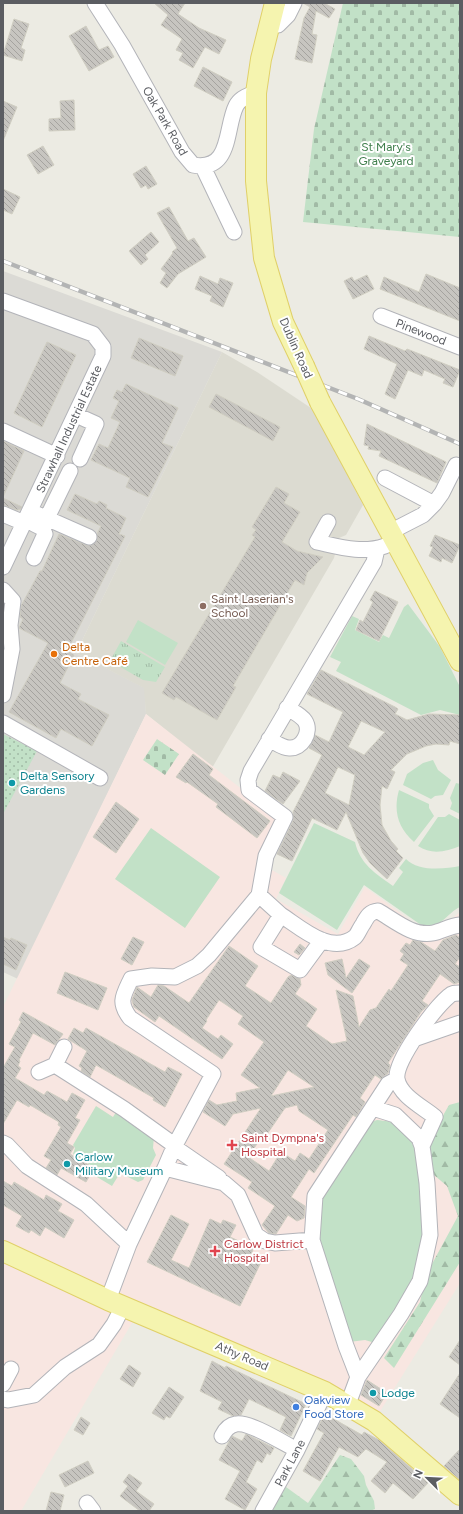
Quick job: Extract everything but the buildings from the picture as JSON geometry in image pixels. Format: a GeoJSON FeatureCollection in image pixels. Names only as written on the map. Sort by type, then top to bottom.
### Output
{"type":"FeatureCollection","features":[{"type":"Feature","properties":{"kind":"main road","name":"Dublin Road"},"geometry":{"type":"LineString","coordinates":[[275,3],[269,23],[256,93],[256,181],[264,258],[283,322],[320,402],[460,661]]}},
{"type":"Feature","properties":{"kind":"main road","name":"Athy Road"},"geometry":{"type":"LineString","coordinates":[[3,1251],[116,1303],[325,1392],[348,1404],[374,1421],[460,1495]]}},
{"type":"Feature","properties":{"kind":"street","name":"Oak Park Road"},"geometry":{"type":"LineString","coordinates":[[95,3],[122,45],[182,152],[193,166],[203,167]]}},
{"type":"Feature","properties":{"kind":"street"},"geometry":{"type":"LineString","coordinates":[[269,23],[278,25],[288,15],[294,3]]}},
{"type":"Feature","properties":{"kind":"street"},"geometry":{"type":"LineString","coordinates":[[234,232],[203,167],[213,163],[223,153],[236,106],[246,96],[256,93]]}},
{"type":"Feature","properties":{"kind":"street","name":"Strawhall Industrial Estate"},"geometry":{"type":"LineString","coordinates":[[3,301],[93,334],[103,347],[103,356],[101,361],[3,567]]}},
{"type":"Feature","properties":{"kind":"street","name":"Pinewood"},"geometry":{"type":"LineString","coordinates":[[381,316],[460,347]]}},
{"type":"Feature","properties":{"kind":"street"},"geometry":{"type":"LineString","coordinates":[[76,415],[96,424],[80,459]]}},
{"type":"Feature","properties":{"kind":"street"},"geometry":{"type":"LineString","coordinates":[[3,431],[57,456]]}},
{"type":"Feature","properties":{"kind":"street"},"geometry":{"type":"LineString","coordinates":[[328,522],[317,542],[353,550],[376,549],[423,515],[434,504],[442,493],[456,465]]}},
{"type":"Feature","properties":{"kind":"street"},"geometry":{"type":"LineString","coordinates":[[34,558],[45,534],[45,523],[70,471]]}},
{"type":"Feature","properties":{"kind":"street"},"geometry":{"type":"LineString","coordinates":[[385,478],[434,504]]}},
{"type":"Feature","properties":{"kind":"street"},"geometry":{"type":"LineString","coordinates":[[3,514],[27,518],[89,537]]}},
{"type":"Feature","properties":{"kind":"street"},"geometry":{"type":"LineString","coordinates":[[3,1399],[8,1400],[34,1395],[65,1367],[99,1345],[114,1324],[116,1303],[129,1244],[174,1147],[213,1074],[130,1018],[124,1010],[122,1002],[125,992],[131,979],[152,976],[175,977],[197,966],[209,955],[259,895],[266,856],[285,816],[249,790],[248,780],[251,771],[374,562],[376,549]]}},
{"type":"Feature","properties":{"kind":"street"},"geometry":{"type":"LineString","coordinates":[[3,590],[13,601],[10,625],[12,649],[3,695]]}},
{"type":"Feature","properties":{"kind":"street"},"geometry":{"type":"LineString","coordinates":[[270,738],[290,748],[299,746],[305,738],[308,729],[306,722],[301,716],[287,708]]}},
{"type":"Feature","properties":{"kind":"street"},"geometry":{"type":"LineString","coordinates":[[3,723],[100,778]]}},
{"type":"Feature","properties":{"kind":"street"},"geometry":{"type":"LineString","coordinates":[[259,895],[281,915],[322,940],[332,944],[342,944],[355,937],[368,915],[372,912],[378,911],[411,930],[423,934],[433,933],[460,925]]}},
{"type":"Feature","properties":{"kind":"street"},"geometry":{"type":"LineString","coordinates":[[281,915],[261,947],[300,970],[322,940]]}},
{"type":"Feature","properties":{"kind":"street"},"geometry":{"type":"LineString","coordinates":[[422,1146],[436,1117],[404,1094],[397,1078],[400,1063],[414,1039],[448,997],[454,993],[460,993]]}},
{"type":"Feature","properties":{"kind":"street"},"geometry":{"type":"LineString","coordinates":[[414,1039],[460,1023]]}},
{"type":"Feature","properties":{"kind":"street"},"geometry":{"type":"LineString","coordinates":[[39,1072],[55,1065],[64,1047]]}},
{"type":"Feature","properties":{"kind":"street"},"geometry":{"type":"LineString","coordinates":[[55,1065],[124,1109],[170,1142],[174,1147],[216,1175],[238,1195],[256,1235],[265,1241],[275,1243],[312,1240]]}},
{"type":"Feature","properties":{"kind":"street"},"geometry":{"type":"LineString","coordinates":[[358,1377],[346,1346],[312,1240],[315,1196],[388,1084],[397,1078]]}},
{"type":"Feature","properties":{"kind":"street"},"geometry":{"type":"LineString","coordinates":[[348,1404],[358,1377],[401,1314],[420,1281],[430,1235],[427,1183],[422,1146],[419,1138],[395,1115],[373,1108]]}},
{"type":"Feature","properties":{"kind":"street"},"geometry":{"type":"LineString","coordinates":[[3,1143],[7,1145],[27,1166],[86,1204],[129,1244]]}},
{"type":"Feature","properties":{"kind":"street"},"geometry":{"type":"LineString","coordinates":[[165,1168],[224,1183]]}},
{"type":"Feature","properties":{"kind":"street"},"geometry":{"type":"LineString","coordinates":[[3,1384],[11,1369]]}},
{"type":"Feature","properties":{"kind":"street","name":"Park Lane"},"geometry":{"type":"LineString","coordinates":[[263,1511],[297,1450],[325,1392]]}},
{"type":"Feature","properties":{"kind":"street"},"geometry":{"type":"LineString","coordinates":[[222,1436],[230,1426],[238,1423],[261,1431],[297,1450]]}},
{"type":"Feature","properties":{"kind":"shaded area"},"geometry":{"type":"Polygon","coordinates":[[[3,271],[222,352],[76,653],[145,688],[146,714],[18,979],[3,972],[3,271]]]}},
{"type":"Feature","properties":{"kind":"shaded area","name":"Saint Laserian's School"},"geometry":{"type":"Polygon","coordinates":[[[222,352],[257,372],[314,410],[363,505],[346,535],[339,538],[334,558],[212,768],[146,714],[144,688],[76,653],[222,352]]]}},
{"type":"Feature","properties":{"kind":"shaded area","name":"Saint Dympna's Hospital"},"geometry":{"type":"Polygon","coordinates":[[[146,714],[280,819],[256,861],[286,878],[276,899],[338,934],[365,887],[426,932],[440,929],[460,912],[460,1283],[379,1413],[338,1388],[141,1302],[139,1311],[21,1511],[3,1511],[3,1007],[146,714]]]}},
{"type":"Feature","properties":{"kind":"green space","name":"St Mary's Graveyard"},"geometry":{"type":"Polygon","coordinates":[[[343,3],[460,3],[460,237],[303,222],[314,129],[343,3]]]}},
{"type":"Feature","properties":{"kind":"green space"},"geometry":{"type":"Polygon","coordinates":[[[408,604],[440,647],[460,687],[460,715],[440,710],[421,715],[336,671],[341,662],[330,657],[352,616],[359,619],[355,630],[379,642],[383,635],[389,638],[404,607],[408,604]]]}},
{"type":"Feature","properties":{"kind":"green space"},"geometry":{"type":"Polygon","coordinates":[[[138,620],[178,643],[165,665],[126,642],[138,620]]]}},
{"type":"Feature","properties":{"kind":"green space"},"geometry":{"type":"Polygon","coordinates":[[[121,641],[165,667],[156,682],[143,680],[110,661],[121,641]]]}},
{"type":"Feature","properties":{"kind":"green space","name":"Delta Sensory Gardens"},"geometry":{"type":"Polygon","coordinates":[[[3,734],[37,751],[3,814],[3,734]]]}},
{"type":"Feature","properties":{"kind":"green space"},"geometry":{"type":"Polygon","coordinates":[[[157,739],[179,754],[165,775],[143,760],[157,739]]]}},
{"type":"Feature","properties":{"kind":"green space"},"geometry":{"type":"Polygon","coordinates":[[[433,760],[438,770],[451,780],[443,795],[435,796],[431,799],[403,785],[407,774],[423,763],[433,760]]]}},
{"type":"Feature","properties":{"kind":"green space"},"geometry":{"type":"Polygon","coordinates":[[[456,783],[460,784],[460,814],[450,809],[452,803],[450,798],[456,783]]]}},
{"type":"Feature","properties":{"kind":"green space"},"geometry":{"type":"Polygon","coordinates":[[[399,790],[429,804],[429,808],[434,816],[414,842],[404,831],[398,819],[397,798],[399,790]]]}},
{"type":"Feature","properties":{"kind":"green space"},"geometry":{"type":"Polygon","coordinates":[[[449,814],[460,820],[460,846],[449,850],[433,852],[418,846],[438,817],[445,817],[449,814]]]}},
{"type":"Feature","properties":{"kind":"green space"},"geometry":{"type":"Polygon","coordinates":[[[314,823],[355,842],[357,850],[364,862],[374,872],[393,886],[403,872],[399,868],[406,859],[417,866],[424,868],[439,869],[460,866],[460,907],[439,923],[428,926],[421,925],[364,885],[337,930],[279,893],[314,823]]]}},
{"type":"Feature","properties":{"kind":"green space"},"geometry":{"type":"Polygon","coordinates":[[[151,828],[220,877],[185,928],[115,879],[151,828]]]}},
{"type":"Feature","properties":{"kind":"green space"},"geometry":{"type":"Polygon","coordinates":[[[460,1102],[460,1262],[394,1368],[384,1358],[420,1302],[426,1275],[458,1216],[447,1186],[434,1175],[428,1146],[449,1105],[460,1102]]]}},
{"type":"Feature","properties":{"kind":"green space"},"geometry":{"type":"Polygon","coordinates":[[[96,1106],[113,1117],[118,1109],[154,1137],[153,1148],[156,1155],[143,1180],[138,1182],[120,1173],[112,1186],[97,1177],[97,1169],[73,1154],[75,1148],[73,1145],[96,1106]]]}},
{"type":"Feature","properties":{"kind":"green space"},"geometry":{"type":"Polygon","coordinates":[[[377,1120],[392,1122],[400,1126],[408,1136],[415,1149],[424,1202],[424,1235],[420,1258],[412,1282],[394,1315],[375,1343],[365,1340],[349,1342],[319,1236],[320,1199],[368,1123],[377,1120]]]}},
{"type":"Feature","properties":{"kind":"green space"},"geometry":{"type":"Polygon","coordinates":[[[340,1455],[351,1459],[364,1476],[366,1485],[374,1501],[375,1509],[370,1511],[270,1511],[286,1487],[308,1503],[340,1455]]]}},
{"type":"Feature","properties":{"kind":"railway"},"geometry":{"type":"LineString","coordinates":[[3,261],[358,399],[460,444]]}},
{"type":"Feature","properties":{"kind":"place","name":"Saint Laserian's School"},"geometry":{"type":"Point","coordinates":[203,606]}},
{"type":"Feature","properties":{"kind":"place","name":"Delta Centre Café"},"geometry":{"type":"Point","coordinates":[54,654]}},
{"type":"Feature","properties":{"kind":"place","name":"Delta Sensory Gardens"},"geometry":{"type":"Point","coordinates":[12,783]}},
{"type":"Feature","properties":{"kind":"place","name":"Saint Dympna's Hospital"},"geometry":{"type":"Point","coordinates":[232,1145]}},
{"type":"Feature","properties":{"kind":"place","name":"Carlow Military Museum"},"geometry":{"type":"Point","coordinates":[67,1164]}},
{"type":"Feature","properties":{"kind":"place","name":"Carlow District Hospital"},"geometry":{"type":"Point","coordinates":[215,1251]}},
{"type":"Feature","properties":{"kind":"place","name":"Lodge"},"geometry":{"type":"Point","coordinates":[373,1393]}},
{"type":"Feature","properties":{"kind":"place","name":"Oakview Food Store"},"geometry":{"type":"Point","coordinates":[296,1407]}}]}
